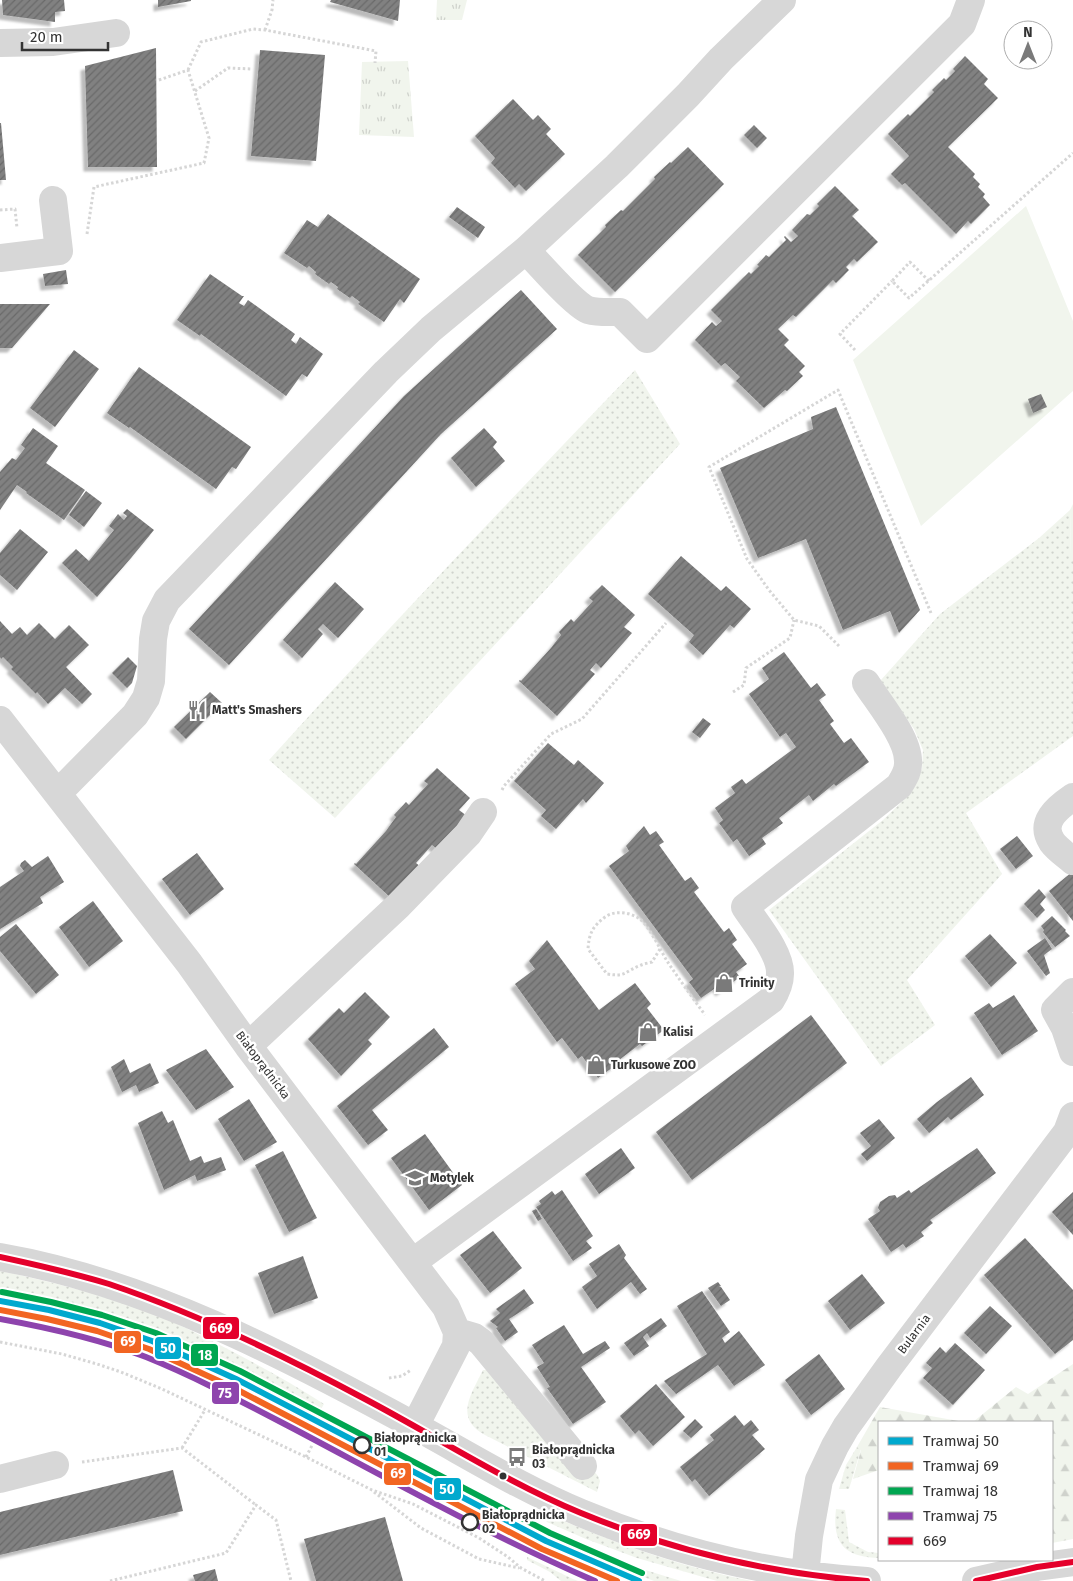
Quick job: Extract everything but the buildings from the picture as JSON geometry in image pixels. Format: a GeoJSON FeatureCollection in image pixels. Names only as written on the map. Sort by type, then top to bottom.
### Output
{"type":"FeatureCollection","features":[{"type":"Feature","properties":{"kind":"street"},"geometry":{"type":"LineString","coordinates":[[58,793],[136,715],[146,698],[151,681],[156,621],[167,600],[386,372],[431,329],[526,250],[617,166],[721,59],[782,0]]}},
{"type":"Feature","properties":{"kind":"street"},"geometry":{"type":"LineString","coordinates":[[526,250],[573,299],[586,309],[600,313],[620,312],[647,339],[962,24],[971,0]]}},
{"type":"Feature","properties":{"kind":"street"},"geometry":{"type":"LineString","coordinates":[[0,43],[53,42],[116,33]]}},
{"type":"Feature","properties":{"kind":"street"},"geometry":{"type":"LineString","coordinates":[[0,258],[59,251],[53,200]]}},
{"type":"Feature","properties":{"kind":"street"},"geometry":{"type":"LineString","coordinates":[[413,1262],[771,1000],[778,988],[780,973],[778,959],[745,908],[899,786],[906,775],[909,762],[907,749],[901,736],[866,684]]}},
{"type":"Feature","properties":{"kind":"street","name":"Białoprądnicka"},"geometry":{"type":"LineString","coordinates":[[0,720],[189,963],[248,1046],[413,1262],[446,1307],[457,1332]]}},
{"type":"Feature","properties":{"kind":"street"},"geometry":{"type":"LineString","coordinates":[[1073,797],[1049,819],[1047,832],[1053,844],[1073,861]]}},
{"type":"Feature","properties":{"kind":"street"},"geometry":{"type":"LineString","coordinates":[[248,1046],[398,906],[468,834],[483,812]]}},
{"type":"Feature","properties":{"kind":"street"},"geometry":{"type":"LineString","coordinates":[[1064,1001],[1065,1028],[1073,1052]]}},
{"type":"Feature","properties":{"kind":"street","name":"Bularnia"},"geometry":{"type":"LineString","coordinates":[[805,1575],[809,1536],[819,1480],[846,1427],[889,1367],[1067,1132],[1073,1116]]}},
{"type":"Feature","properties":{"kind":"street"},"geometry":{"type":"LineString","coordinates":[[0,1257],[29,1262],[81,1276],[173,1307],[230,1332],[415,1426],[516,1483],[606,1523],[676,1547],[759,1568],[867,1581]]}},
{"type":"Feature","properties":{"kind":"street"},"geometry":{"type":"LineString","coordinates":[[415,1426],[455,1352],[457,1332],[474,1337],[481,1342],[583,1466]]}},
{"type":"Feature","properties":{"kind":"street"},"geometry":{"type":"LineString","coordinates":[[0,1479],[55,1465]]}},
{"type":"Feature","properties":{"kind":"street"},"geometry":{"type":"LineString","coordinates":[[976,1581],[1073,1562]]}},
{"type":"Feature","properties":{"kind":"path"},"geometry":{"type":"LineString","coordinates":[[265,30],[272,10],[273,0]]}},
{"type":"Feature","properties":{"kind":"path"},"geometry":{"type":"LineString","coordinates":[[86,242],[94,187],[204,163],[209,138],[188,70],[201,42],[254,29],[265,30],[376,50],[375,63]]}},
{"type":"Feature","properties":{"kind":"path"},"geometry":{"type":"LineString","coordinates":[[195,91],[228,68],[252,69]]}},
{"type":"Feature","properties":{"kind":"path"},"geometry":{"type":"LineString","coordinates":[[156,81],[188,70]]}},
{"type":"Feature","properties":{"kind":"path"},"geometry":{"type":"LineString","coordinates":[[892,281],[909,298],[1073,153]]}},
{"type":"Feature","properties":{"kind":"path"},"geometry":{"type":"LineString","coordinates":[[0,210],[15,209],[17,228]]}},
{"type":"Feature","properties":{"kind":"path"},"geometry":{"type":"LineString","coordinates":[[855,350],[840,334],[910,262],[928,281]]}},
{"type":"Feature","properties":{"kind":"path"},"geometry":{"type":"LineString","coordinates":[[839,646],[819,626],[794,620],[768,590],[747,559],[709,467],[838,390],[931,613]]}},
{"type":"Feature","properties":{"kind":"path"},"geometry":{"type":"LineString","coordinates":[[733,692],[744,685],[746,668],[790,638],[794,620]]}},
{"type":"Feature","properties":{"kind":"path"},"geometry":{"type":"LineString","coordinates":[[660,949],[652,962],[619,976],[607,974],[588,949],[589,936],[596,924],[609,914],[628,912],[642,920],[705,1015]]}},
{"type":"Feature","properties":{"kind":"path"},"geometry":{"type":"LineString","coordinates":[[0,1342],[62,1354],[113,1370],[162,1389],[372,1490],[413,1504],[479,1538],[521,1568],[545,1581]]}},
{"type":"Feature","properties":{"kind":"path"},"geometry":{"type":"LineString","coordinates":[[383,1378],[402,1376],[415,1365]]}},
{"type":"Feature","properties":{"kind":"path"},"geometry":{"type":"LineString","coordinates":[[182,1448],[205,1410]]}},
{"type":"Feature","properties":{"kind":"path"},"geometry":{"type":"LineString","coordinates":[[55,1465],[182,1448],[276,1520],[291,1581]]}},
{"type":"Feature","properties":{"kind":"path"},"geometry":{"type":"LineString","coordinates":[[372,1490],[421,1528],[479,1559],[521,1568]]}},
{"type":"Feature","properties":{"kind":"path"},"geometry":{"type":"LineString","coordinates":[[110,1581],[226,1553],[256,1505]]}},
{"type":"Feature","properties":{"kind":"green space"},"geometry":{"type":"Polygon","coordinates":[[[437,0],[467,0],[462,20],[436,20],[437,0]]]}},
{"type":"Feature","properties":{"kind":"green space"},"geometry":{"type":"Polygon","coordinates":[[[408,61],[414,137],[359,135],[362,62],[408,61]]]}},
{"type":"Feature","properties":{"kind":"green space"},"geometry":{"type":"Polygon","coordinates":[[[1026,206],[1073,321],[1073,391],[921,526],[853,360],[1026,206]]]}},
{"type":"Feature","properties":{"kind":"green space"},"geometry":{"type":"Polygon","coordinates":[[[635,370],[680,444],[335,818],[269,760],[450,564],[635,370]]]}},
{"type":"Feature","properties":{"kind":"green space"},"geometry":{"type":"Polygon","coordinates":[[[1073,504],[1073,555],[1071,555],[1070,510],[1073,504]]]}},
{"type":"Feature","properties":{"kind":"green space"},"geometry":{"type":"Polygon","coordinates":[[[1070,510],[1071,555],[1073,555],[1073,736],[966,813],[1002,874],[907,980],[935,1025],[881,1066],[769,910],[883,820],[910,794],[922,769],[923,750],[914,729],[880,681],[940,614],[1039,538],[1070,510]]]}},
{"type":"Feature","properties":{"kind":"green space"},"geometry":{"type":"Polygon","coordinates":[[[0,1271],[90,1293],[162,1317],[245,1358],[324,1404],[317,1416],[214,1362],[150,1334],[76,1311],[0,1294],[0,1271]]]}},
{"type":"Feature","properties":{"kind":"green space"},"geometry":{"type":"Polygon","coordinates":[[[1073,1364],[1073,1539],[1053,1543],[1053,1421],[974,1421],[1016,1387],[1028,1394],[1073,1364]]]}},
{"type":"Feature","properties":{"kind":"green space"},"geometry":{"type":"Polygon","coordinates":[[[483,1370],[487,1370],[500,1379],[578,1480],[593,1470],[600,1481],[597,1492],[485,1435],[475,1428],[467,1413],[468,1405],[470,1396],[483,1370]]]}},
{"type":"Feature","properties":{"kind":"green space"},"geometry":{"type":"Polygon","coordinates":[[[880,1407],[958,1421],[878,1421],[878,1470],[853,1479],[861,1450],[857,1447],[880,1407]]]}},
{"type":"Feature","properties":{"kind":"green space"},"geometry":{"type":"Polygon","coordinates":[[[857,1447],[861,1449],[849,1489],[839,1489],[846,1465],[857,1447]]]}},
{"type":"Feature","properties":{"kind":"green space"},"geometry":{"type":"Polygon","coordinates":[[[534,1508],[587,1531],[641,1551],[696,1568],[752,1581],[717,1581],[637,1558],[547,1522],[534,1508]]]}},
{"type":"Feature","properties":{"kind":"green space"},"geometry":{"type":"Polygon","coordinates":[[[836,1509],[845,1510],[849,1542],[868,1552],[878,1553],[878,1558],[857,1555],[843,1546],[836,1531],[836,1509]]]}},
{"type":"Feature","properties":{"kind":"green space"},"geometry":{"type":"Polygon","coordinates":[[[541,1530],[610,1558],[681,1581],[654,1581],[604,1561],[540,1532],[541,1530]]]}},
{"type":"Feature","properties":{"kind":"green space"},"geometry":{"type":"Polygon","coordinates":[[[527,1557],[578,1581],[561,1581],[550,1572],[527,1560],[527,1557]]]}},
{"type":"Feature","properties":{"kind":"tram line","name":"18"},"geometry":{"type":"LineString","coordinates":[[2,1292],[102,1315],[156,1333],[240,1371],[550,1533],[642,1573]]}},
{"type":"Feature","properties":{"kind":"tram line","name":"50"},"geometry":{"type":"LineString","coordinates":[[0,1301],[49,1310],[100,1323],[152,1341],[236,1379],[546,1541],[639,1581]]}},
{"type":"Feature","properties":{"kind":"tram line","name":"69"},"geometry":{"type":"LineString","coordinates":[[0,1310],[97,1331],[149,1349],[232,1387],[542,1549],[617,1581]]}},
{"type":"Feature","properties":{"kind":"tram line","name":"75"},"geometry":{"type":"LineString","coordinates":[[0,1319],[92,1339],[165,1365],[242,1402],[482,1528],[595,1581]]}},
{"type":"Feature","properties":{"kind":"transit line","name":"669"},"geometry":{"type":"LineString","coordinates":[[0,1257],[109,1284],[207,1322],[271,1351],[334,1383],[553,1501],[616,1527],[686,1549],[757,1566],[867,1581]]}},
{"type":"Feature","properties":{"kind":"transit line","name":"669"},"geometry":{"type":"LineString","coordinates":[[976,1581],[1037,1567],[1073,1562]]}},
{"type":"Feature","properties":{"kind":"place","name":"Matt's Smashers"},"geometry":{"type":"Point","coordinates":[197,710]}},
{"type":"Feature","properties":{"kind":"place","name":"Trinity"},"geometry":{"type":"Point","coordinates":[724,983]}},
{"type":"Feature","properties":{"kind":"place","name":"Kalisi"},"geometry":{"type":"Point","coordinates":[648,1032]}},
{"type":"Feature","properties":{"kind":"place","name":"Turkusowe ZOO"},"geometry":{"type":"Point","coordinates":[596,1065]}},
{"type":"Feature","properties":{"kind":"place","name":"Motylek"},"geometry":{"type":"Point","coordinates":[415,1178]}},
{"type":"Feature","properties":{"kind":"place","name":"Białoprądnicka 01"},"geometry":{"type":"Point","coordinates":[362,1445]}},
{"type":"Feature","properties":{"kind":"place","name":"Białoprądnicka 03"},"geometry":{"type":"Point","coordinates":[517,1457]}},
{"type":"Feature","properties":{"kind":"place","name":"Białoprądnicka 02"},"geometry":{"type":"Point","coordinates":[470,1522]}}]}
